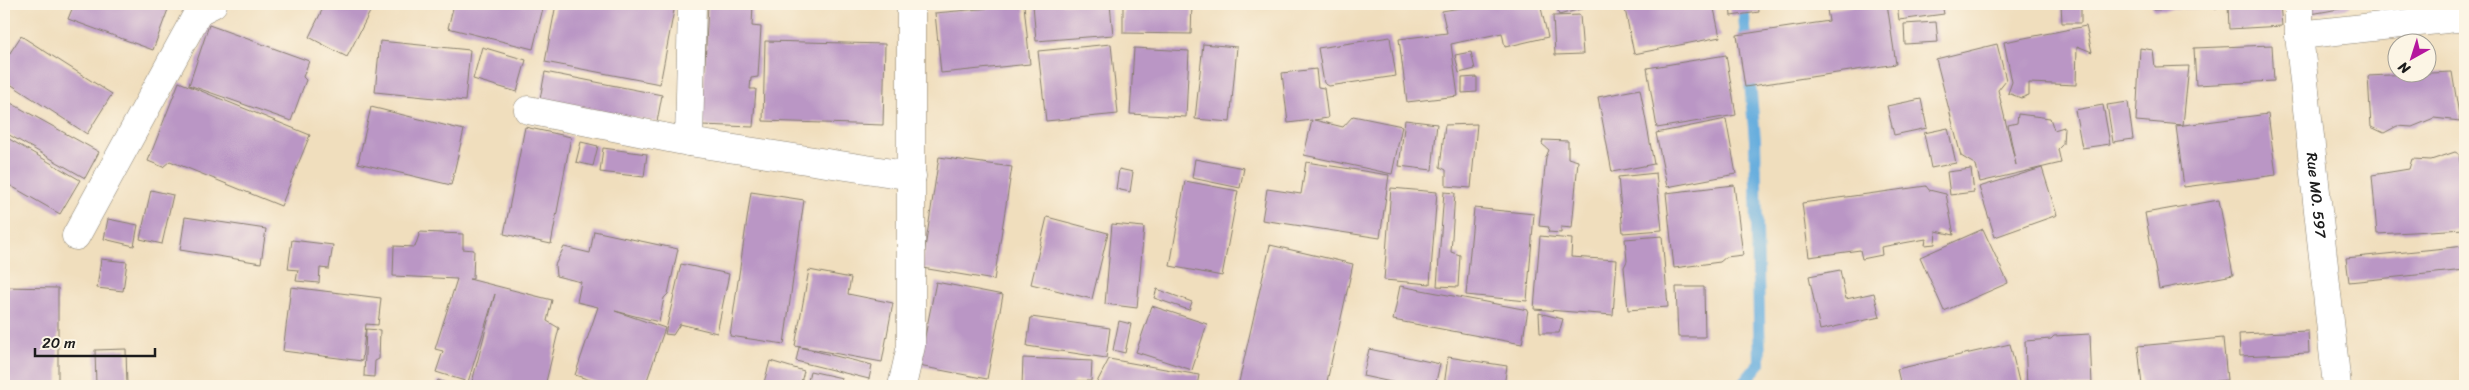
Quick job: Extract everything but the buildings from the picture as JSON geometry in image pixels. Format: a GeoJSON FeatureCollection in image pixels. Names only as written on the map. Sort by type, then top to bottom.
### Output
{"type":"FeatureCollection","features":[{"type":"Feature","properties":{"kind":"street"},"geometry":{"type":"LineString","coordinates":[[76,236],[199,12],[213,4]]}},
{"type":"Feature","properties":{"kind":"street"},"geometry":{"type":"LineString","coordinates":[[689,142],[692,4]]}},
{"type":"Feature","properties":{"kind":"street"},"geometry":{"type":"LineString","coordinates":[[902,386],[911,346],[911,4]]}},
{"type":"Feature","properties":{"kind":"street","name":"Rue MO. 597"},"geometry":{"type":"LineString","coordinates":[[2299,4],[2299,35],[2337,386]]}},
{"type":"Feature","properties":{"kind":"street"},"geometry":{"type":"LineString","coordinates":[[2299,35],[2465,17]]}},
{"type":"Feature","properties":{"kind":"street"},"geometry":{"type":"LineString","coordinates":[[528,110],[689,142],[912,176]]}},
{"type":"Feature","properties":{"kind":"waterway"},"geometry":{"type":"LineString","coordinates":[[1743,4],[1747,51]]}},
{"type":"Feature","properties":{"kind":"waterway"},"geometry":{"type":"LineString","coordinates":[[1741,386],[1760,363],[1755,140],[1749,71]]}}]}
